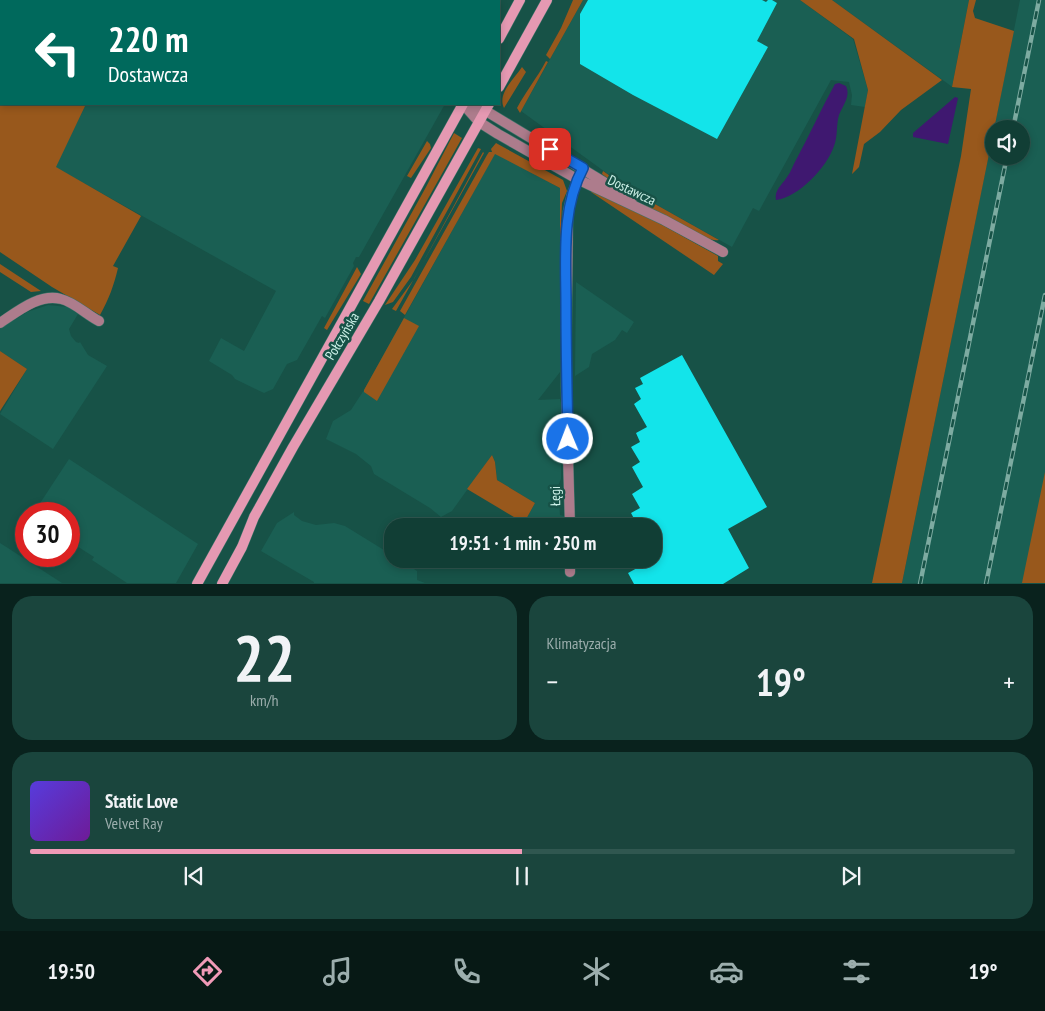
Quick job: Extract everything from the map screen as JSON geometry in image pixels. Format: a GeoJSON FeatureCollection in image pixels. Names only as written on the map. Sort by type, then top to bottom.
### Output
{"type":"FeatureCollection","features":[{"type":"Feature","properties":{"kind":"main road"},"geometry":{"type":"LineString","coordinates":[[500,37],[520,0]]}},
{"type":"Feature","properties":{"kind":"main road"},"geometry":{"type":"LineString","coordinates":[[500,85],[547,0]]}},
{"type":"Feature","properties":{"kind":"main road","name":"Połczyńska"},"geometry":{"type":"LineString","coordinates":[[196,584],[463,105]]}},
{"type":"Feature","properties":{"kind":"main road","name":"Połczyńska"},"geometry":{"type":"LineString","coordinates":[[222,584],[242,547],[254,517],[293,447],[379,301],[488,107]]}},
{"type":"Feature","properties":{"kind":"street","name":"Dostawcza"},"geometry":{"type":"LineString","coordinates":[[465,105],[479,122],[577,179],[664,220],[723,252]]}},
{"type":"Feature","properties":{"kind":"street","name":"Dostawcza"},"geometry":{"type":"LineString","coordinates":[[472,105],[488,107],[664,220]]}},
{"type":"Feature","properties":{"kind":"street","name":"Łęgi"},"geometry":{"type":"LineString","coordinates":[[570,518],[566,386],[566,259],[568,212],[577,179],[583,168]]}},
{"type":"Feature","properties":{"kind":"street"},"geometry":{"type":"LineString","coordinates":[[0,324],[25,306],[41,300],[54,298],[63,299],[99,322]]}},
{"type":"Feature","properties":{"kind":"shaded area"},"geometry":{"type":"Polygon","coordinates":[[[573,0],[583,0],[550,59],[546,55],[561,28],[573,0]]]}},
{"type":"Feature","properties":{"kind":"shaded area"},"geometry":{"type":"Polygon","coordinates":[[[583,0],[800,0],[853,39],[868,90],[865,107],[851,105],[852,95],[849,82],[831,80],[759,211],[753,208],[732,247],[630,190],[521,111],[583,0]]]}},
{"type":"Feature","properties":{"kind":"shaded area"},"geometry":{"type":"Polygon","coordinates":[[[800,0],[832,0],[942,80],[901,110],[880,132],[864,144],[859,167],[852,174],[868,90],[854,39],[800,0]]]}},
{"type":"Feature","properties":{"kind":"shaded area"},"geometry":{"type":"Polygon","coordinates":[[[832,0],[969,0],[952,87],[951,86],[832,0]]]}},
{"type":"Feature","properties":{"kind":"shaded area"},"geometry":{"type":"Polygon","coordinates":[[[969,0],[976,0],[973,11],[975,18],[1014,31],[996,120],[985,120],[985,165],[987,165],[902,583],[872,583],[961,156],[971,89],[952,87],[969,0]]]}},
{"type":"Feature","properties":{"kind":"shaded area"},"geometry":{"type":"Polygon","coordinates":[[[1020,0],[1045,0],[1045,583],[902,583],[987,165],[1030,165],[1030,120],[996,120],[1020,0]]]}},
{"type":"Feature","properties":{"kind":"shaded area"},"geometry":{"type":"Polygon","coordinates":[[[546,61],[548,62],[520,113],[517,108],[546,61]]]}},
{"type":"Feature","properties":{"kind":"shaded area"},"geometry":{"type":"Polygon","coordinates":[[[522,67],[526,72],[504,108],[502,103],[505,92],[522,67]]]}},
{"type":"Feature","properties":{"kind":"shaded area"},"geometry":{"type":"Polygon","coordinates":[[[839,83],[846,86],[848,93],[839,115],[837,134],[830,154],[819,172],[803,187],[785,198],[776,200],[777,190],[790,173],[835,84],[839,83]]]}},
{"type":"Feature","properties":{"kind":"shaded area"},"geometry":{"type":"Polygon","coordinates":[[[955,97],[958,98],[948,144],[913,137],[913,133],[955,97]]]}},
{"type":"Feature","properties":{"kind":"shaded area"},"geometry":{"type":"Polygon","coordinates":[[[0,105],[86,105],[56,167],[141,216],[113,266],[118,268],[109,298],[100,315],[52,287],[0,252],[0,105]]]}},
{"type":"Feature","properties":{"kind":"shaded area"},"geometry":{"type":"Polygon","coordinates":[[[86,105],[444,105],[359,257],[356,257],[353,263],[354,266],[325,318],[322,316],[297,360],[287,364],[273,389],[264,393],[235,379],[232,375],[209,361],[221,338],[244,351],[276,291],[55,167],[86,105]]]}},
{"type":"Feature","properties":{"kind":"shaded area"},"geometry":{"type":"Polygon","coordinates":[[[454,133],[462,138],[369,304],[363,301],[426,187],[454,133]]]}},
{"type":"Feature","properties":{"kind":"shaded area"},"geometry":{"type":"Polygon","coordinates":[[[427,141],[431,148],[411,178],[407,176],[427,141]]]}},
{"type":"Feature","properties":{"kind":"shaded area"},"geometry":{"type":"Polygon","coordinates":[[[496,143],[563,180],[567,191],[562,203],[560,246],[560,188],[495,154],[405,315],[400,311],[487,155],[489,152],[492,152],[491,149],[496,143]]]}},
{"type":"Feature","properties":{"kind":"shaded area"},"geometry":{"type":"Polygon","coordinates":[[[478,148],[481,149],[411,277],[393,302],[385,305],[415,260],[478,148]]]}},
{"type":"Feature","properties":{"kind":"shaded area"},"geometry":{"type":"Polygon","coordinates":[[[483,152],[484,153],[421,266],[483,152]]]}},
{"type":"Feature","properties":{"kind":"shaded area"},"geometry":{"type":"Polygon","coordinates":[[[495,153],[560,188],[560,372],[538,400],[560,399],[562,406],[561,479],[558,486],[560,515],[564,516],[564,518],[527,518],[535,503],[497,480],[495,462],[492,455],[452,511],[441,517],[430,508],[374,474],[371,466],[356,454],[326,439],[333,421],[351,410],[364,390],[495,153]]]}},
{"type":"Feature","properties":{"kind":"shaded area"},"geometry":{"type":"Polygon","coordinates":[[[603,171],[630,190],[719,240],[709,239],[678,225],[642,203],[602,174],[603,171]]]}},
{"type":"Feature","properties":{"kind":"shaded area"},"geometry":{"type":"Polygon","coordinates":[[[592,189],[639,212],[718,256],[718,261],[723,264],[714,275],[591,192],[592,189]]]}},
{"type":"Feature","properties":{"kind":"shaded area"},"geometry":{"type":"Polygon","coordinates":[[[0,264],[41,291],[31,292],[0,272],[0,264]]]}},
{"type":"Feature","properties":{"kind":"shaded area"},"geometry":{"type":"Polygon","coordinates":[[[357,267],[361,274],[327,330],[324,328],[357,267]]]}},
{"type":"Feature","properties":{"kind":"shaded area"},"geometry":{"type":"Polygon","coordinates":[[[413,280],[396,311],[392,309],[413,280]]]}},
{"type":"Feature","properties":{"kind":"shaded area"},"geometry":{"type":"Polygon","coordinates":[[[576,282],[634,322],[627,333],[622,330],[615,340],[592,354],[589,367],[575,376],[576,282]]]}},
{"type":"Feature","properties":{"kind":"shaded area"},"geometry":{"type":"Polygon","coordinates":[[[48,305],[68,307],[78,314],[69,329],[71,336],[76,342],[80,342],[88,355],[107,366],[53,449],[0,414],[27,369],[0,351],[0,329],[27,312],[48,305]]]}},
{"type":"Feature","properties":{"kind":"shaded area"},"geometry":{"type":"Polygon","coordinates":[[[404,318],[419,326],[377,401],[364,392],[364,390],[404,318]]]}},
{"type":"Feature","properties":{"kind":"shaded area"},"geometry":{"type":"Polygon","coordinates":[[[0,351],[27,369],[0,411],[0,351]]]}},
{"type":"Feature","properties":{"kind":"shaded area"},"geometry":{"type":"Polygon","coordinates":[[[492,455],[495,462],[497,480],[535,503],[527,518],[516,518],[467,489],[492,455]]]}},
{"type":"Feature","properties":{"kind":"shaded area"},"geometry":{"type":"Polygon","coordinates":[[[69,459],[198,544],[176,583],[127,583],[92,560],[94,557],[80,548],[80,502],[41,502],[69,459]]]}},
{"type":"Feature","properties":{"kind":"shaded area"},"geometry":{"type":"Polygon","coordinates":[[[1045,472],[1045,583],[1022,583],[1045,472]]]}},
{"type":"Feature","properties":{"kind":"shaded area"},"geometry":{"type":"Polygon","coordinates":[[[294,512],[294,515],[302,521],[316,525],[334,523],[345,526],[384,550],[384,568],[412,568],[417,571],[417,580],[425,583],[314,583],[261,551],[277,523],[294,512]]]}},
{"type":"Feature","properties":{"kind":"shaded area"},"geometry":{"type":"Polygon","coordinates":[[[0,543],[15,553],[15,567],[37,567],[62,583],[0,583],[0,543]]]}},
{"type":"Feature","properties":{"kind":"building"},"geometry":{"type":"Polygon","coordinates":[[[588,0],[762,0],[766,2],[772,0],[777,3],[757,41],[768,47],[717,139],[633,95],[580,64],[580,14],[588,0]]]}},
{"type":"Feature","properties":{"kind":"building"},"geometry":{"type":"Polygon","coordinates":[[[682,355],[767,507],[728,529],[749,568],[723,584],[634,584],[628,573],[637,568],[662,568],[662,518],[634,518],[631,513],[640,508],[632,494],[643,487],[632,467],[640,462],[631,447],[640,442],[636,433],[647,427],[634,404],[641,399],[635,388],[643,384],[640,378],[682,355]]]}},
{"type":"Feature","properties":{"kind":"railway"},"geometry":{"type":"LineString","coordinates":[[1015,120],[1039,0]]}},
{"type":"Feature","properties":{"kind":"railway"},"geometry":{"type":"LineString","coordinates":[[920,584],[1005,165]]}},
{"type":"Feature","properties":{"kind":"railway"},"geometry":{"type":"LineString","coordinates":[[986,584],[1045,295]]}},
{"type":"Feature","properties":{"kind":"route"},"geometry":{"type":"LineString","coordinates":[[550,149],[583,168],[577,179],[568,212],[566,386],[568,439]]}}]}
